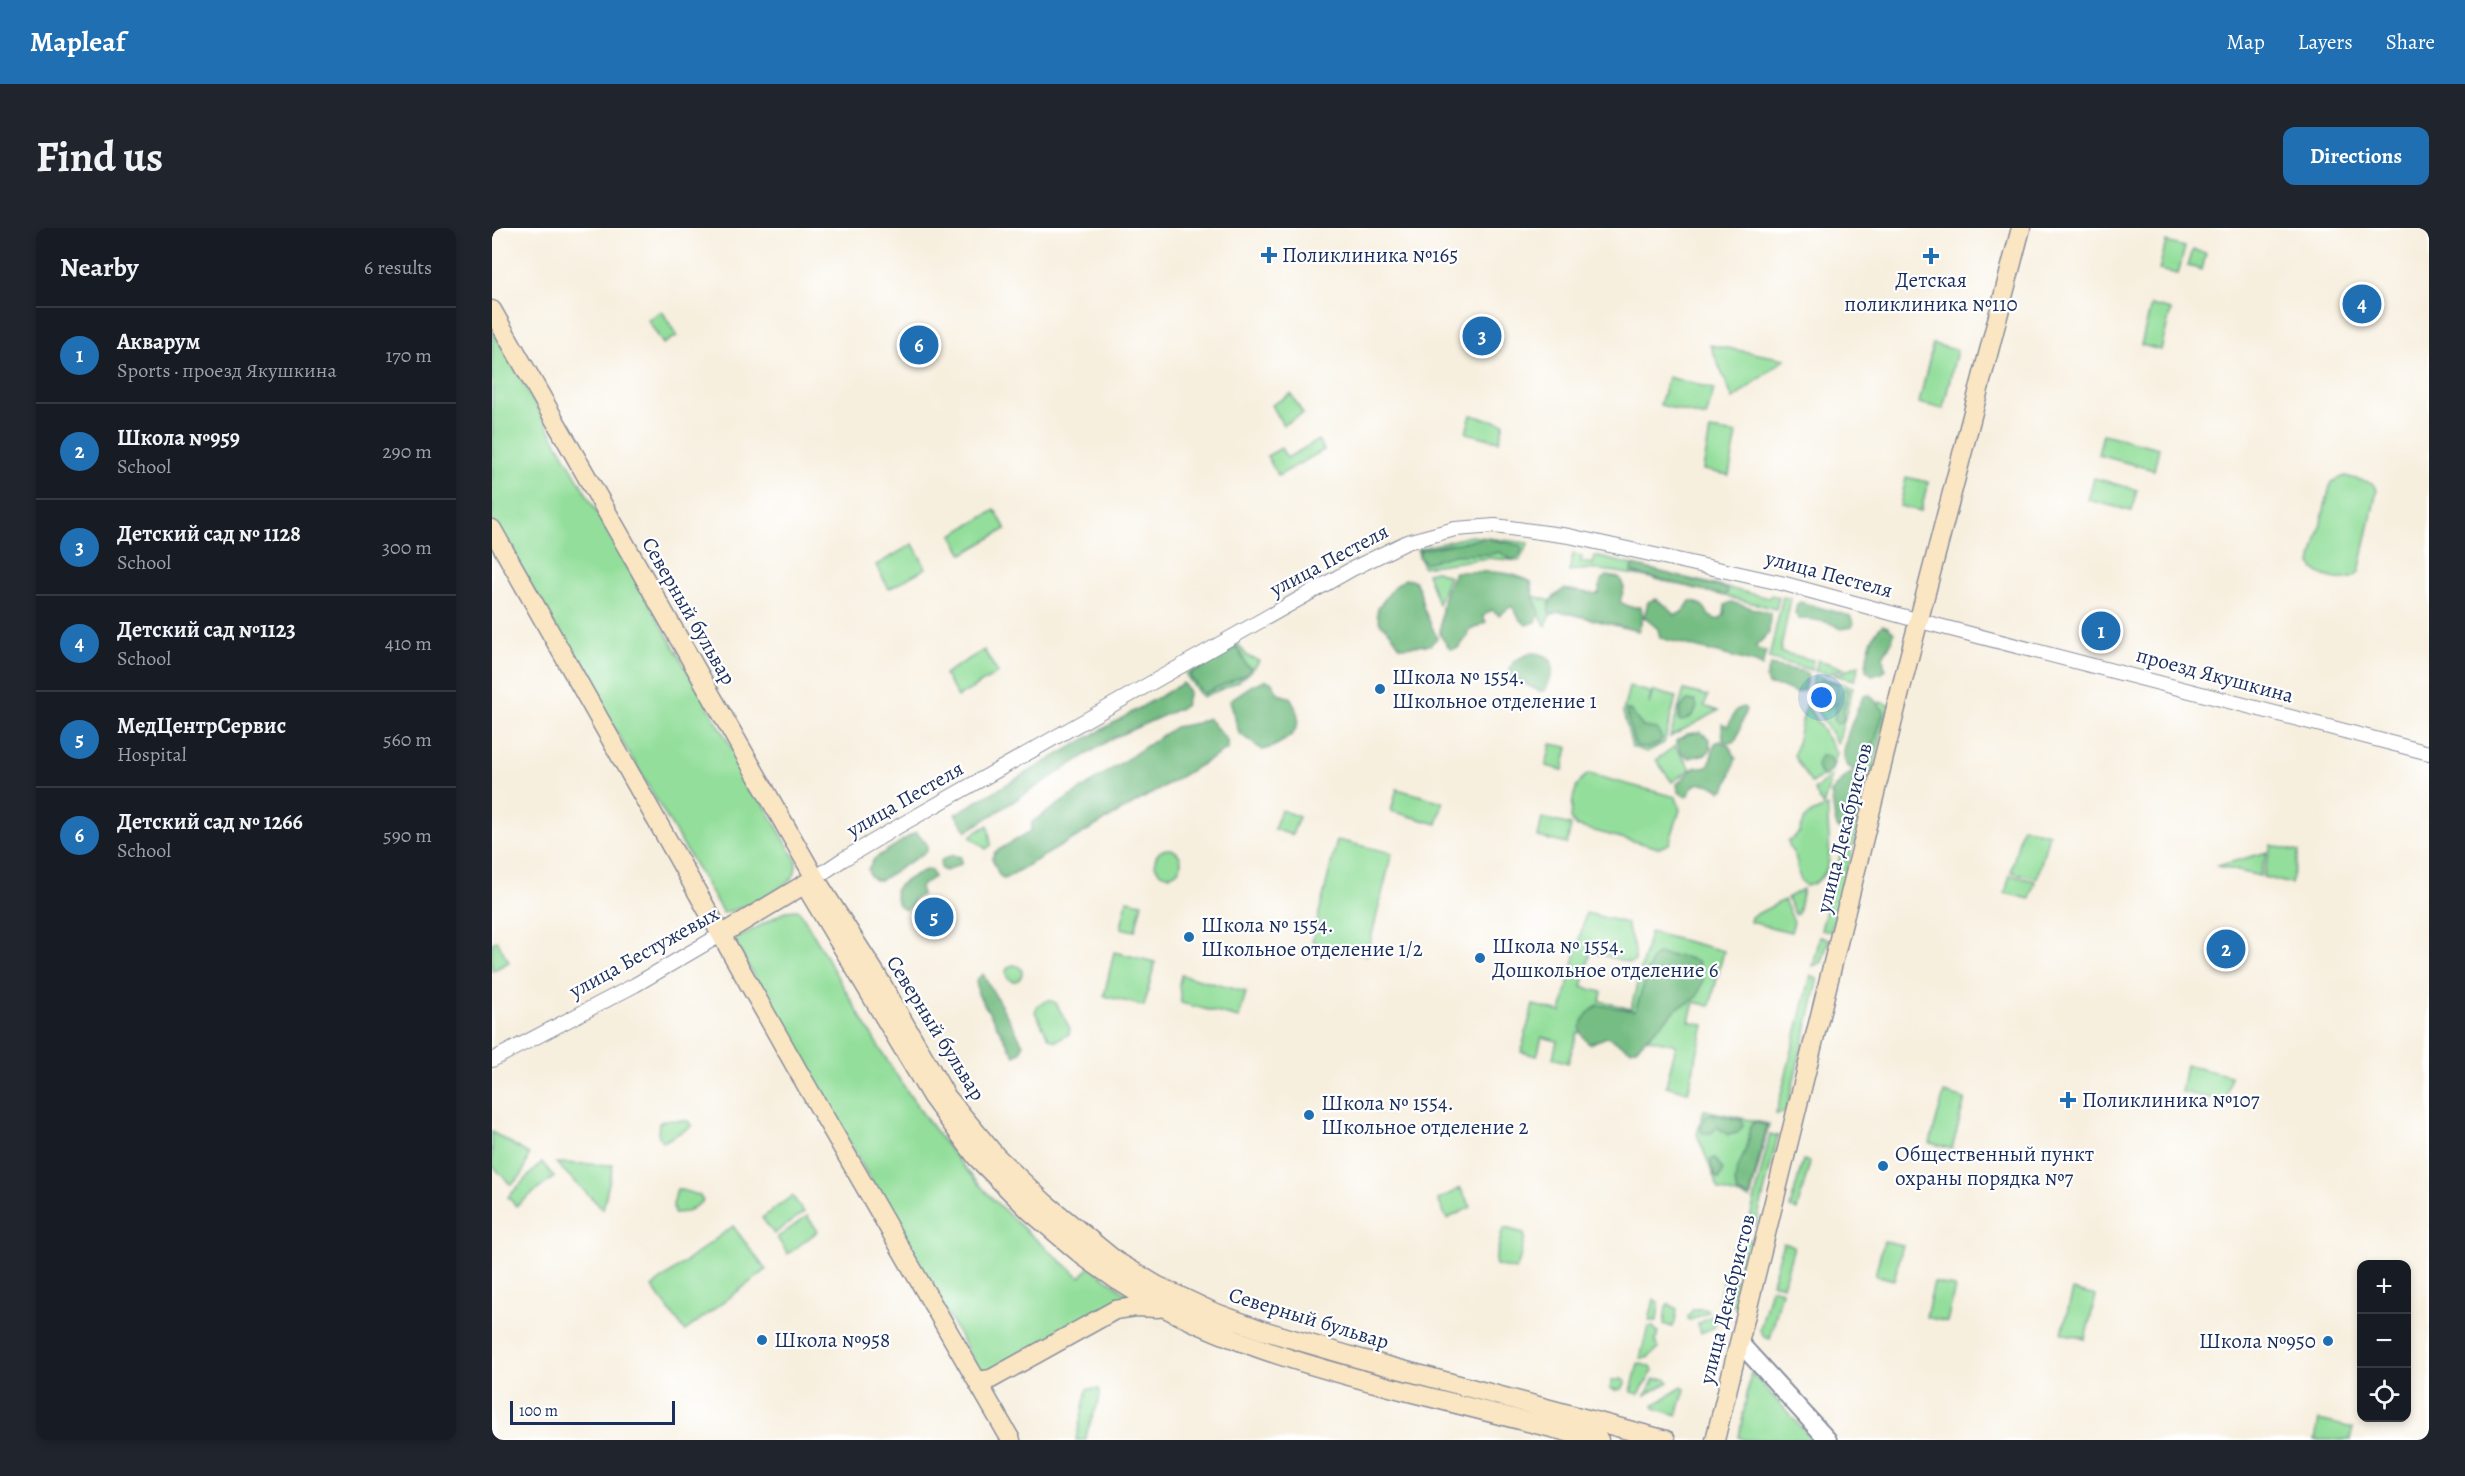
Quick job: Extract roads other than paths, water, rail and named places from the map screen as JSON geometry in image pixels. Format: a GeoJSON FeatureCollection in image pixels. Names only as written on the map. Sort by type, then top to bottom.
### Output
{"type":"FeatureCollection","features":[{"type":"Feature","properties":{"kind":"main road","name":"улица Декабристов"},"geometry":{"type":"LineString","coordinates":[[1715,1440],[2021,228]]}},
{"type":"Feature","properties":{"kind":"main road","name":"Северный бульвар"},"geometry":{"type":"LineString","coordinates":[[492,310],[932,1097],[978,1158],[1031,1212],[1084,1257],[1163,1309],[1254,1347],[1314,1367],[1599,1440]]}},
{"type":"Feature","properties":{"kind":"main road"},"geometry":{"type":"LineString","coordinates":[[492,529],[797,1069],[1011,1440]]}},
{"type":"Feature","properties":{"kind":"main road","name":"Северный бульвар"},"geometry":{"type":"LineString","coordinates":[[810,881],[876,974],[946,1095],[996,1156],[1085,1238],[1116,1261],[1158,1286],[1210,1311],[1262,1330],[1361,1359],[1666,1440]]}},
{"type":"Feature","properties":{"kind":"main road","name":"улица Бестужевых"},"geometry":{"type":"LineString","coordinates":[[722,934],[810,881]]}},
{"type":"Feature","properties":{"kind":"main road"},"geometry":{"type":"LineString","coordinates":[[978,1381],[991,1379],[1115,1310],[1136,1307],[1163,1309]]}},
{"type":"Feature","properties":{"kind":"street","name":"улица Пестеля"},"geometry":{"type":"LineString","coordinates":[[810,881],[899,826],[1308,593],[1387,551],[1430,535],[1455,529],[1495,526],[1569,536],[1785,584],[1920,621]]}},
{"type":"Feature","properties":{"kind":"street","name":"проезд Якушкина"},"geometry":{"type":"LineString","coordinates":[[1920,621],[2429,753]]}},
{"type":"Feature","properties":{"kind":"street","name":"улица Бестужевых"},"geometry":{"type":"LineString","coordinates":[[492,1060],[635,985],[722,934]]}},
{"type":"Feature","properties":{"kind":"street"},"geometry":{"type":"LineString","coordinates":[[1739,1342],[1828,1440]]}},
{"type":"Feature","properties":{"kind":"place","name":"Поликлиника №165"},"geometry":{"type":"Point","coordinates":[1269,255]}},
{"type":"Feature","properties":{"kind":"place","name":"Детская поликлиника №110"},"geometry":{"type":"Point","coordinates":[1931,256]}},
{"type":"Feature","properties":{"kind":"place","name":"Детский сад №1123"},"geometry":{"type":"Point","coordinates":[2362,304]}},
{"type":"Feature","properties":{"kind":"place","name":"Детский сад № 1128"},"geometry":{"type":"Point","coordinates":[1482,336]}},
{"type":"Feature","properties":{"kind":"place","name":"Детский сад № 1266"},"geometry":{"type":"Point","coordinates":[919,345]}},
{"type":"Feature","properties":{"kind":"place","name":"Акварум"},"geometry":{"type":"Point","coordinates":[2101,631]}},
{"type":"Feature","properties":{"kind":"place","name":"Школа № 1554. Школьное отделение 1"},"geometry":{"type":"Point","coordinates":[1380,689]}},
{"type":"Feature","properties":{"kind":"place","name":"МедЦентрСервис"},"geometry":{"type":"Point","coordinates":[934,917]}},
{"type":"Feature","properties":{"kind":"place","name":"Школа № 1554. Школьное отделение 1/2"},"geometry":{"type":"Point","coordinates":[1189,937]}},
{"type":"Feature","properties":{"kind":"place","name":"Школа №959"},"geometry":{"type":"Point","coordinates":[2226,949]}},
{"type":"Feature","properties":{"kind":"place","name":"Школа № 1554. Дошкольное отделение 6"},"geometry":{"type":"Point","coordinates":[1480,958]}},
{"type":"Feature","properties":{"kind":"place","name":"Поликлиника №107"},"geometry":{"type":"Point","coordinates":[2068,1100]}},
{"type":"Feature","properties":{"kind":"place","name":"Школа № 1554. Школьное отделение 2"},"geometry":{"type":"Point","coordinates":[1309,1115]}},
{"type":"Feature","properties":{"kind":"place","name":"Общественный пункт охраны порядка №7"},"geometry":{"type":"Point","coordinates":[1883,1166]}},
{"type":"Feature","properties":{"kind":"place","name":"Школа №958"},"geometry":{"type":"Point","coordinates":[762,1340]}},
{"type":"Feature","properties":{"kind":"place","name":"Школа №950"},"geometry":{"type":"Point","coordinates":[2328,1341]}}]}
